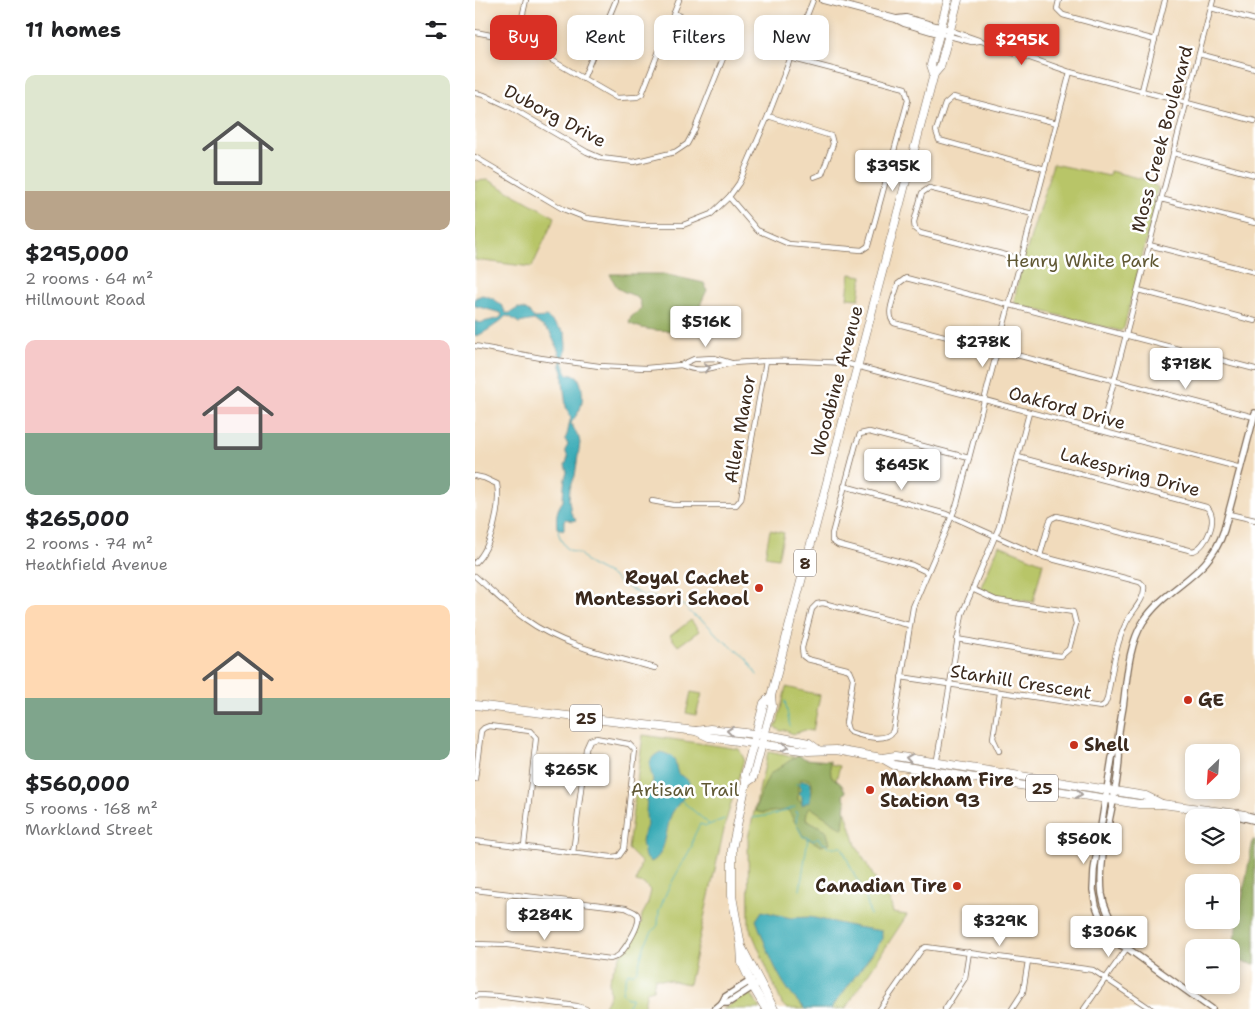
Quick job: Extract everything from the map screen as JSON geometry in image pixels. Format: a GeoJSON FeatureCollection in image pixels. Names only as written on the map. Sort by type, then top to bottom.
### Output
{"type":"FeatureCollection","features":[{"type":"Feature","properties":{"kind":"highway"},"geometry":{"type":"LineString","coordinates":[[1240,815],[1255,818]]}},
{"type":"Feature","properties":{"kind":"main road"},"geometry":{"type":"LineString","coordinates":[[823,0],[897,19],[906,18],[949,33]]}},
{"type":"Feature","properties":{"kind":"main road","name":"Woodbine Avenue"},"geometry":{"type":"LineString","coordinates":[[934,74],[931,64],[948,0]]}},
{"type":"Feature","properties":{"kind":"main road","name":"Woodbine Avenue"},"geometry":{"type":"LineString","coordinates":[[774,1009],[742,964],[741,946],[735,916],[731,873],[732,849],[746,783],[745,775],[772,706],[771,696],[857,366],[934,74],[940,68],[958,0]]}},
{"type":"Feature","properties":{"kind":"main road","name":"25"},"geometry":{"type":"LineString","coordinates":[[475,705],[696,731],[710,729],[760,734],[809,742],[817,749]]}},
{"type":"Feature","properties":{"kind":"main road","name":"25"},"geometry":{"type":"LineString","coordinates":[[696,731],[709,737],[808,751],[817,749],[836,750],[882,758],[894,765],[935,767],[1110,795],[1146,796],[1162,804],[1197,809]]}},
{"type":"Feature","properties":{"kind":"main road","name":"Woodbine Avenue"},"geometry":{"type":"LineString","coordinates":[[754,982],[766,1009]]}},
{"type":"Feature","properties":{"kind":"street"},"geometry":{"type":"LineString","coordinates":[[523,15],[526,0]]}},
{"type":"Feature","properties":{"kind":"street"},"geometry":{"type":"LineString","coordinates":[[583,79],[616,0]]}},
{"type":"Feature","properties":{"kind":"street"},"geometry":{"type":"LineString","coordinates":[[551,60],[617,98],[637,98],[642,94],[679,0]]}},
{"type":"Feature","properties":{"kind":"street"},"geometry":{"type":"LineString","coordinates":[[807,15],[813,0]]}},
{"type":"Feature","properties":{"kind":"street"},"geometry":{"type":"LineString","coordinates":[[1059,0],[1057,9],[1063,15],[1155,40]]}},
{"type":"Feature","properties":{"kind":"street"},"geometry":{"type":"LineString","coordinates":[[1142,90],[1165,0]]}},
{"type":"Feature","properties":{"kind":"street","name":"Moss Creek Boulevard"},"geometry":{"type":"LineString","coordinates":[[1101,431],[1213,0]]}},
{"type":"Feature","properties":{"kind":"street"},"geometry":{"type":"LineString","coordinates":[[1211,8],[1255,20]]}},
{"type":"Feature","properties":{"kind":"street","name":"Duborg Drive"},"geometry":{"type":"LineString","coordinates":[[475,93],[491,97],[510,106],[587,152],[601,158],[634,162],[675,152],[687,144],[695,131],[728,46],[725,37],[674,13]]}},
{"type":"Feature","properties":{"kind":"street"},"geometry":{"type":"LineString","coordinates":[[475,32],[490,35]]}},
{"type":"Feature","properties":{"kind":"street"},"geometry":{"type":"LineString","coordinates":[[949,33],[972,42],[979,41],[1071,72],[1254,120]]}},
{"type":"Feature","properties":{"kind":"street"},"geometry":{"type":"LineString","coordinates":[[1199,54],[1255,69]]}},
{"type":"Feature","properties":{"kind":"street"},"geometry":{"type":"LineString","coordinates":[[475,157],[563,208],[586,218],[640,225],[683,225],[711,214],[729,197],[739,183],[768,116],[789,60]]}},
{"type":"Feature","properties":{"kind":"street"},"geometry":{"type":"LineString","coordinates":[[729,197],[757,230],[789,244],[862,250],[868,246],[908,100],[905,88],[798,60]]}},
{"type":"Feature","properties":{"kind":"street"},"geometry":{"type":"LineString","coordinates":[[909,625],[820,603],[812,609],[802,648],[803,656],[807,659],[847,669],[852,675],[853,682],[846,723],[848,730],[854,733],[886,738],[893,731],[913,607],[952,517],[1071,72]]}},
{"type":"Feature","properties":{"kind":"street"},"geometry":{"type":"LineString","coordinates":[[1045,169],[939,140],[936,131],[945,104],[953,97],[1057,123]]}},
{"type":"Feature","properties":{"kind":"street"},"geometry":{"type":"LineString","coordinates":[[768,116],[831,136],[833,144],[822,174],[814,177]]}},
{"type":"Feature","properties":{"kind":"street"},"geometry":{"type":"LineString","coordinates":[[1173,153],[1255,174]]}},
{"type":"Feature","properties":{"kind":"street"},"geometry":{"type":"LineString","coordinates":[[1021,259],[920,233],[915,229],[914,222],[922,193],[929,188],[1033,214]]}},
{"type":"Feature","properties":{"kind":"street"},"geometry":{"type":"LineString","coordinates":[[1161,199],[1255,223]]}},
{"type":"Feature","properties":{"kind":"street"},"geometry":{"type":"LineString","coordinates":[[1149,244],[1255,272]]}},
{"type":"Feature","properties":{"kind":"street"},"geometry":{"type":"LineString","coordinates":[[1212,1009],[1127,948],[1118,944],[1103,924],[1099,915],[1094,897],[1094,870],[1119,759],[1118,739],[1131,654],[1142,624],[1156,606],[1207,562],[1221,539],[1254,415],[1113,381],[894,323],[889,314],[897,284],[906,278],[1255,369]]}},
{"type":"Feature","properties":{"kind":"street"},"geometry":{"type":"LineString","coordinates":[[1137,290],[1255,321]]}},
{"type":"Feature","properties":{"kind":"street"},"geometry":{"type":"LineString","coordinates":[[475,346],[599,366],[646,368],[681,365],[694,359],[714,358],[732,363]]}},
{"type":"Feature","properties":{"kind":"street","name":"Oakford Drive"},"geometry":{"type":"LineString","coordinates":[[732,363],[815,360],[857,366],[1241,468]]}},
{"type":"Feature","properties":{"kind":"street","name":"Allen Manor"},"geometry":{"type":"LineString","coordinates":[[652,501],[674,505],[736,505],[741,499],[766,361]]}},
{"type":"Feature","properties":{"kind":"street"},"geometry":{"type":"LineString","coordinates":[[681,365],[692,370],[708,369],[732,363]]}},
{"type":"Feature","properties":{"kind":"street"},"geometry":{"type":"LineString","coordinates":[[935,767],[962,614],[995,536],[1029,412]]}},
{"type":"Feature","properties":{"kind":"street"},"geometry":{"type":"LineString","coordinates":[[927,572],[899,561],[838,545],[832,541],[832,534],[856,444],[860,434],[864,432],[874,433],[969,458]]}},
{"type":"Feature","properties":{"kind":"street","name":"Lakespring Drive"},"geometry":{"type":"LineString","coordinates":[[1018,457],[1206,507],[1211,510],[1213,515],[1204,542],[1193,551],[1057,516],[1051,519],[1049,523],[1040,556]]}},
{"type":"Feature","properties":{"kind":"street"},"geometry":{"type":"LineString","coordinates":[[475,476],[497,484],[499,494],[490,541],[475,563]]}},
{"type":"Feature","properties":{"kind":"street","name":"Starhill Crescent"},"geometry":{"type":"LineString","coordinates":[[844,486],[931,509],[1040,556],[1140,582],[1144,586],[1145,591],[1122,631],[1107,699],[1101,707],[901,677]]}},
{"type":"Feature","properties":{"kind":"street"},"geometry":{"type":"LineString","coordinates":[[1229,514],[1255,520]]}},
{"type":"Feature","properties":{"kind":"street"},"geometry":{"type":"LineString","coordinates":[[475,576],[525,619],[547,632],[571,643],[655,668]]}},
{"type":"Feature","properties":{"kind":"street"},"geometry":{"type":"LineString","coordinates":[[957,640],[994,645],[1018,651],[1061,656],[1069,649],[1076,624],[1073,612],[996,600],[972,589]]}},
{"type":"Feature","properties":{"kind":"street"},"geometry":{"type":"LineString","coordinates":[[999,751],[993,738],[1000,693]]}},
{"type":"Feature","properties":{"kind":"street"},"geometry":{"type":"LineString","coordinates":[[475,779],[481,731],[484,728],[489,726],[531,731],[533,733],[536,738],[524,846]]}},
{"type":"Feature","properties":{"kind":"street"},"geometry":{"type":"LineString","coordinates":[[475,841],[573,853],[619,856],[625,849],[635,750],[629,744],[596,738],[588,743],[573,853]]}},
{"type":"Feature","properties":{"kind":"street"},"geometry":{"type":"LineString","coordinates":[[475,890],[626,908],[638,915],[637,927],[616,958],[609,959],[507,945],[475,944]]}},
{"type":"Feature","properties":{"kind":"street"},"geometry":{"type":"LineString","coordinates":[[880,1009],[924,948],[969,952],[1093,970],[1151,1009]]}},
{"type":"Feature","properties":{"kind":"street"},"geometry":{"type":"LineString","coordinates":[[1084,1009],[1127,948]]}},
{"type":"Feature","properties":{"kind":"street"},"geometry":{"type":"LineString","coordinates":[[945,1009],[965,978],[969,952]]}},
{"type":"Feature","properties":{"kind":"street"},"geometry":{"type":"LineString","coordinates":[[1012,1009],[1023,992],[1028,961]]}},
{"type":"Feature","properties":{"kind":"street"},"geometry":{"type":"LineString","coordinates":[[715,1009],[722,1003],[725,997],[754,982]]}},
{"type":"Feature","properties":{"kind":"street"},"geometry":{"type":"LineString","coordinates":[[475,996],[497,996],[577,1006],[586,1009]]}},
{"type":"Feature","properties":{"kind":"green space","name":"Henry White Park"},"geometry":{"type":"Polygon","coordinates":[[[1053,164],[1109,176],[1110,171],[1154,182],[1153,185],[1158,187],[1154,203],[1158,206],[1155,207],[1136,280],[1134,297],[1131,299],[1124,328],[1121,331],[1018,305],[1014,302],[1024,253],[1026,252],[1053,164]]]}},
{"type":"Feature","properties":{"kind":"green space"},"geometry":{"type":"Polygon","coordinates":[[[488,180],[555,217],[532,267],[475,260],[475,181],[488,180]]]}},
{"type":"Feature","properties":{"kind":"green space"},"geometry":{"type":"Polygon","coordinates":[[[610,274],[663,274],[704,283],[707,290],[701,303],[696,327],[694,329],[661,331],[629,323],[631,317],[641,309],[641,304],[637,297],[618,288],[610,274]]]}},
{"type":"Feature","properties":{"kind":"green space"},"geometry":{"type":"Polygon","coordinates":[[[850,274],[862,276],[859,299],[847,298],[850,274]]]}},
{"type":"Feature","properties":{"kind":"green space"},"geometry":{"type":"Polygon","coordinates":[[[770,530],[784,533],[778,558],[765,556],[770,530]]]}},
{"type":"Feature","properties":{"kind":"green space"},"geometry":{"type":"Polygon","coordinates":[[[999,545],[1043,563],[1033,602],[999,597],[980,589],[999,545]]]}},
{"type":"Feature","properties":{"kind":"green space"},"geometry":{"type":"Polygon","coordinates":[[[691,620],[699,631],[678,646],[670,636],[691,620]]]}},
{"type":"Feature","properties":{"kind":"green space"},"geometry":{"type":"Polygon","coordinates":[[[786,687],[820,695],[813,731],[805,730],[793,734],[774,727],[777,725],[786,687]]]}},
{"type":"Feature","properties":{"kind":"green space"},"geometry":{"type":"Polygon","coordinates":[[[691,692],[702,694],[696,715],[686,713],[691,692]]]}},
{"type":"Feature","properties":{"kind":"green space","name":"Artisan Trail"},"geometry":{"type":"Polygon","coordinates":[[[643,735],[739,749],[744,759],[726,821],[689,984],[655,978],[653,989],[647,991],[643,1009],[602,1009],[610,995],[609,980],[616,963],[641,923],[651,891],[644,884],[636,882],[641,862],[628,849],[643,735]]]}},
{"type":"Feature","properties":{"kind":"green space"},"geometry":{"type":"Polygon","coordinates":[[[768,752],[840,766],[836,780],[856,845],[883,893],[889,896],[893,913],[907,915],[845,1009],[787,1009],[782,1004],[749,926],[748,838],[768,752]]]}},
{"type":"Feature","properties":{"kind":"green space"},"geometry":{"type":"Polygon","coordinates":[[[798,755],[806,759],[830,761],[831,776],[841,784],[846,792],[843,795],[846,802],[843,829],[810,807],[806,819],[826,830],[830,843],[821,846],[803,836],[788,810],[762,813],[755,811],[770,774],[798,755]],[[804,778],[798,781],[798,800],[805,804],[811,793],[811,780],[804,778]]]}},
{"type":"Feature","properties":{"kind":"green space"},"geometry":{"type":"Polygon","coordinates":[[[1253,840],[1255,840],[1255,964],[1240,962],[1240,939],[1235,939],[1237,929],[1240,929],[1240,911],[1253,840]]]}},
{"type":"Feature","properties":{"kind":"green space"},"geometry":{"type":"Polygon","coordinates":[[[750,992],[760,1009],[723,1009],[750,992]]]}},
{"type":"Feature","properties":{"kind":"water"},"geometry":{"type":"Polygon","coordinates":[[[482,295],[497,301],[506,313],[510,313],[518,308],[527,311],[534,318],[547,317],[565,333],[566,350],[563,366],[567,374],[577,376],[581,383],[582,397],[580,409],[571,423],[580,443],[569,500],[571,513],[576,520],[566,519],[564,521],[564,530],[557,528],[557,517],[559,507],[563,501],[564,482],[567,472],[565,465],[568,458],[565,450],[568,445],[565,439],[571,418],[566,407],[560,355],[550,332],[534,320],[519,323],[506,316],[482,334],[475,336],[475,321],[479,323],[500,318],[502,315],[501,313],[475,306],[475,298],[482,295]]]}},
{"type":"Feature","properties":{"kind":"water"},"geometry":{"type":"Polygon","coordinates":[[[661,752],[673,758],[678,774],[688,781],[690,788],[672,813],[660,854],[651,862],[645,857],[642,842],[647,825],[647,795],[653,781],[650,761],[661,752]]]}},
{"type":"Feature","properties":{"kind":"water"},"geometry":{"type":"Polygon","coordinates":[[[801,781],[811,783],[810,801],[802,805],[802,797],[799,793],[801,781]]]}},
{"type":"Feature","properties":{"kind":"water"},"geometry":{"type":"Polygon","coordinates":[[[762,911],[791,918],[810,917],[882,931],[882,940],[831,1009],[805,1009],[788,990],[770,956],[756,920],[762,911]]]}},
{"type":"Feature","properties":{"kind":"waterway"},"geometry":{"type":"LineString","coordinates":[[564,364],[567,374]]}},
{"type":"Feature","properties":{"kind":"waterway"},"geometry":{"type":"LineString","coordinates":[[559,529],[558,532],[561,540],[567,549],[580,554],[589,564],[614,577],[618,582],[642,595],[683,605],[746,658],[757,675]]}},
{"type":"Feature","properties":{"kind":"waterway"},"geometry":{"type":"LineString","coordinates":[[785,701],[790,726]]}},
{"type":"Feature","properties":{"kind":"waterway"},"geometry":{"type":"LineString","coordinates":[[681,800],[709,824]]}},
{"type":"Feature","properties":{"kind":"waterway"},"geometry":{"type":"LineString","coordinates":[[752,818],[772,815],[795,807]]}},
{"type":"Feature","properties":{"kind":"waterway"},"geometry":{"type":"LineString","coordinates":[[796,811],[796,823],[803,837],[808,837],[813,841],[818,837],[821,842],[829,847],[842,847],[855,877],[864,889],[870,915]]}},
{"type":"Feature","properties":{"kind":"waterway"},"geometry":{"type":"LineString","coordinates":[[626,1009],[632,998],[627,998],[622,992],[625,980],[628,973],[634,973],[637,970],[645,944],[658,925],[659,911],[667,891],[692,846],[693,838],[700,824],[706,826],[724,819]]}},
{"type":"Feature","properties":{"kind":"waterway"},"geometry":{"type":"LineString","coordinates":[[800,890],[808,838]]}},
{"type":"Feature","properties":{"kind":"place","name":"Royal Cachet Montessori School"},"geometry":{"type":"Point","coordinates":[759,588]}},
{"type":"Feature","properties":{"kind":"place","name":"GE"},"geometry":{"type":"Point","coordinates":[1188,700]}},
{"type":"Feature","properties":{"kind":"place","name":"Shell"},"geometry":{"type":"Point","coordinates":[1074,745]}},
{"type":"Feature","properties":{"kind":"place","name":"Markham Fire Station 93"},"geometry":{"type":"Point","coordinates":[870,790]}},
{"type":"Feature","properties":{"kind":"place","name":"Canadian Tire"},"geometry":{"type":"Point","coordinates":[957,886]}}]}
